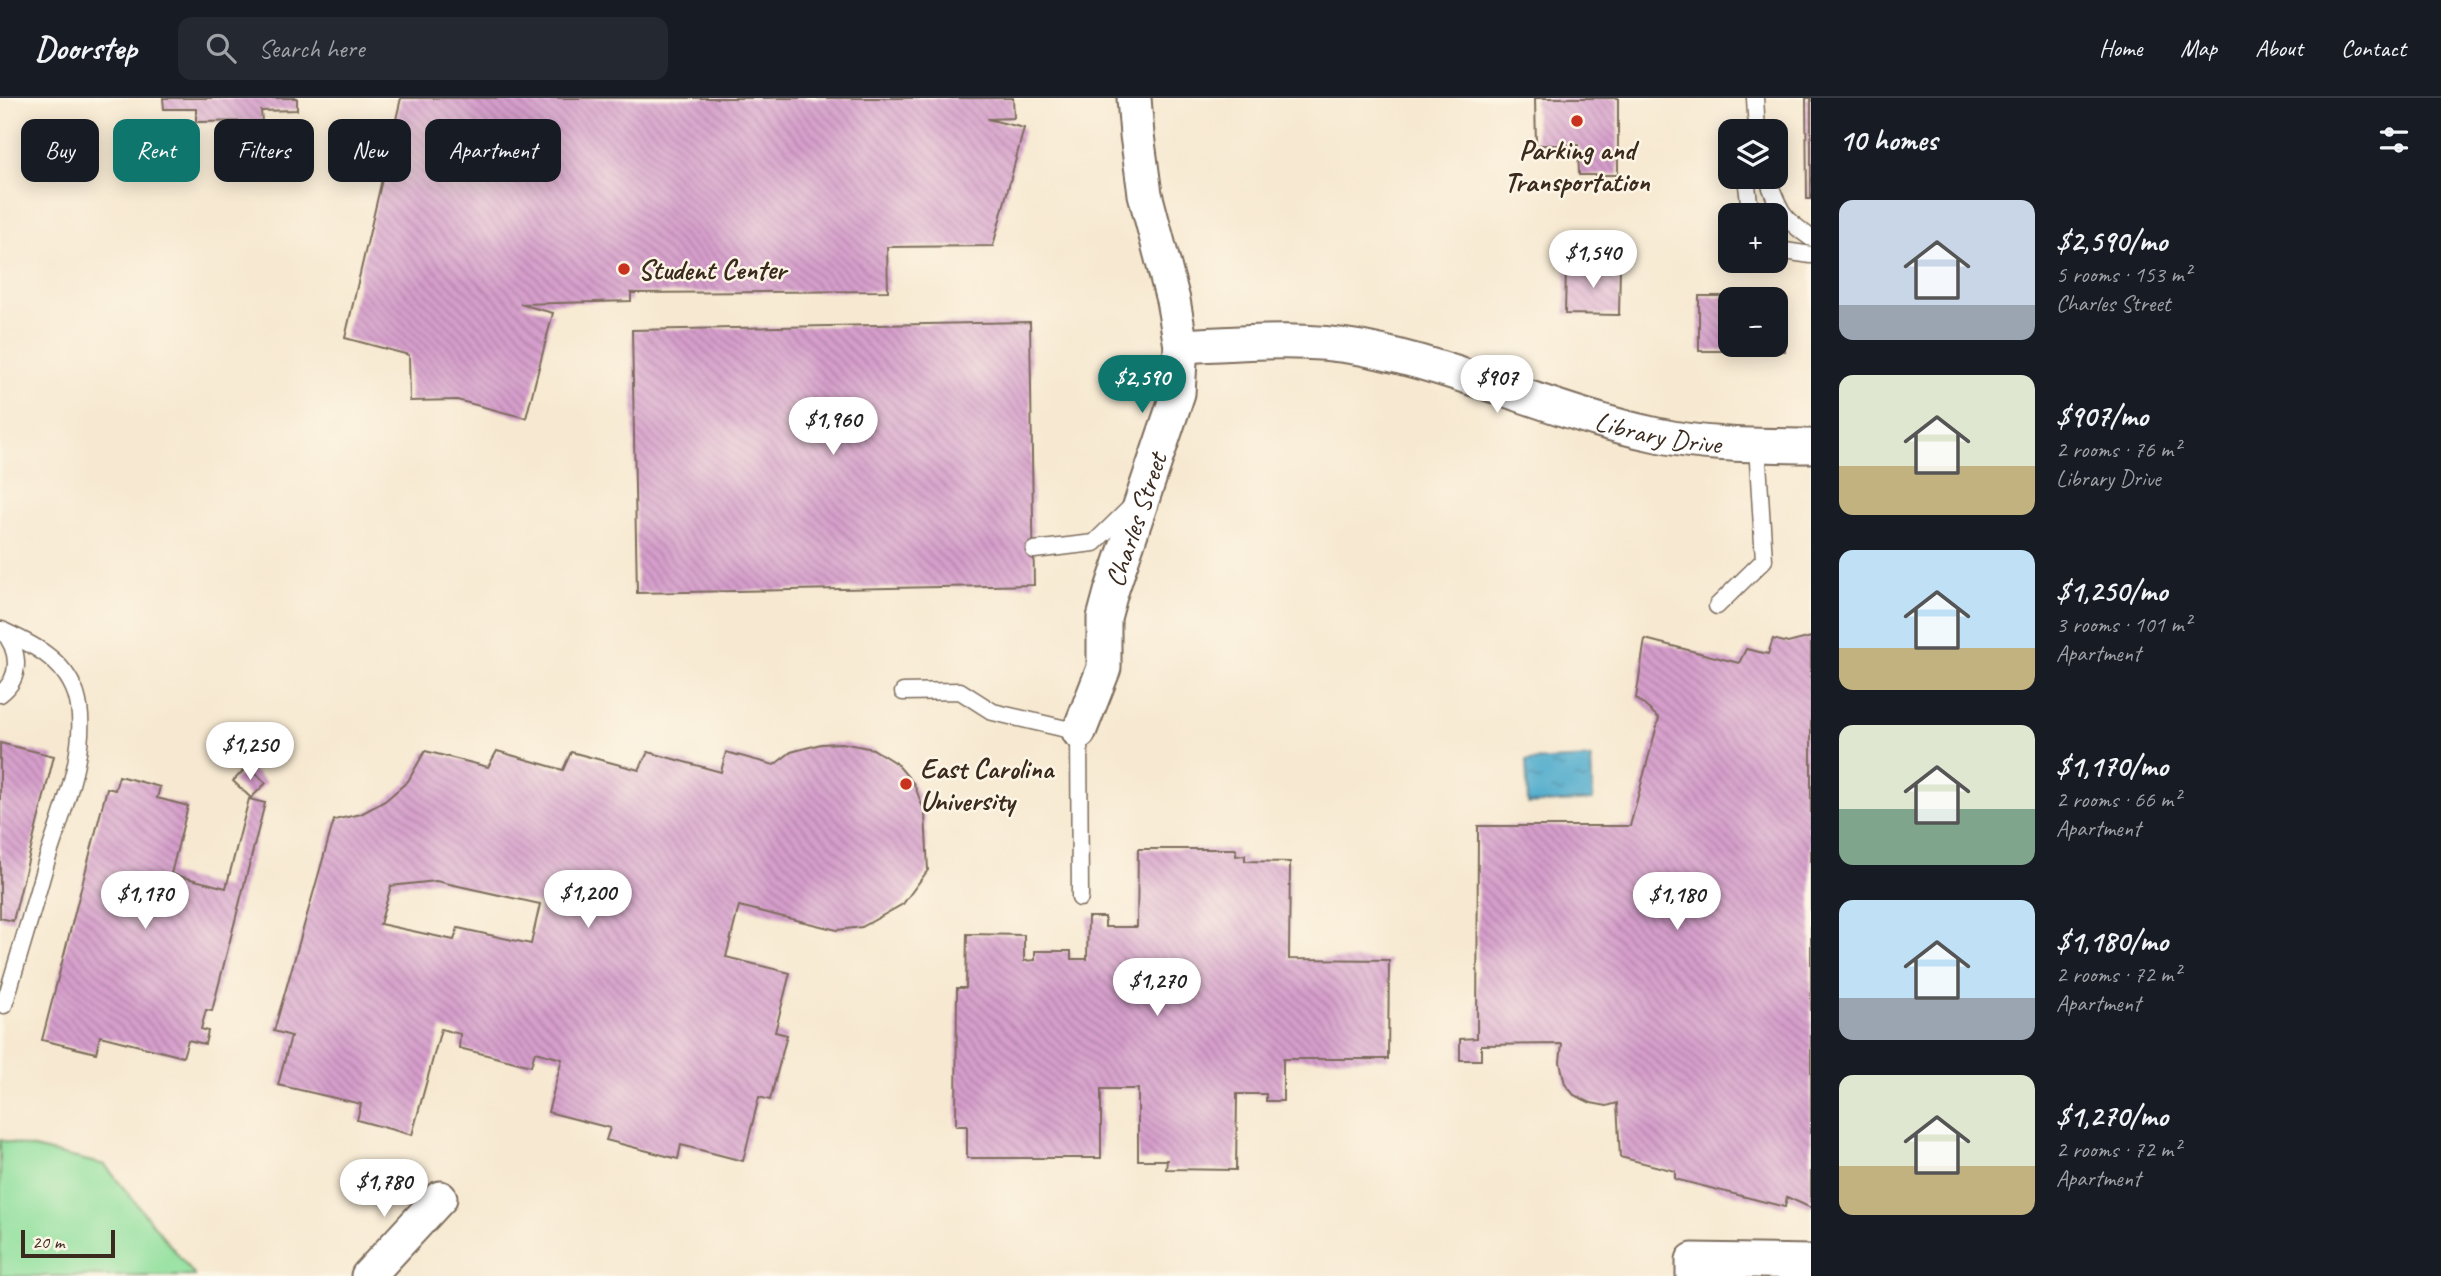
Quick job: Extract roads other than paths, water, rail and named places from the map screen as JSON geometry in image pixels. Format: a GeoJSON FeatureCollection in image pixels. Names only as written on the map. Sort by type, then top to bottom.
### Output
{"type":"FeatureCollection","features":[{"type":"Feature","properties":{"kind":"street","name":"Charles Street"},"geometry":{"type":"LineString","coordinates":[[1079,732],[1104,668],[1104,618],[1111,592],[1178,393],[1181,346],[1173,300],[1145,194],[1134,98]]}},
{"type":"Feature","properties":{"kind":"street","name":"Library Drive"},"geometry":{"type":"LineString","coordinates":[[1181,346],[1293,340],[1359,348],[1429,363],[1593,419],[1656,435],[1685,441],[1811,446]]}},
{"type":"Feature","properties":{"kind":"street"},"geometry":{"type":"LineString","coordinates":[[368,1276],[440,1198]]}},
{"type":"Feature","properties":{"kind":"street"},"geometry":{"type":"LineString","coordinates":[[1693,1268],[1768,1268],[1811,1262]]}},
{"type":"Feature","properties":{"kind":"lane"},"geometry":{"type":"LineString","coordinates":[[1755,98],[1756,119]]}},
{"type":"Feature","properties":{"kind":"lane"},"geometry":{"type":"LineString","coordinates":[[1771,189],[1780,213],[1792,225],[1811,237]]}},
{"type":"Feature","properties":{"kind":"lane"},"geometry":{"type":"LineString","coordinates":[[1788,251],[1811,255]]}},
{"type":"Feature","properties":{"kind":"lane"},"geometry":{"type":"LineString","coordinates":[[1717,606],[1763,559],[1757,445]]}},
{"type":"Feature","properties":{"kind":"lane"},"geometry":{"type":"LineString","coordinates":[[1034,550],[1094,543],[1145,493]]}},
{"type":"Feature","properties":{"kind":"lane"},"geometry":{"type":"LineString","coordinates":[[0,694],[12,680],[16,667],[16,653],[1,629]]}},
{"type":"Feature","properties":{"kind":"lane"},"geometry":{"type":"LineString","coordinates":[[1,629],[36,646],[60,666],[75,692],[81,716],[76,762],[4,1005]]}},
{"type":"Feature","properties":{"kind":"lane"},"geometry":{"type":"LineString","coordinates":[[903,692],[960,691],[993,712],[1079,732],[1080,898]]}},
{"type":"Feature","properties":{"kind":"water"},"geometry":{"type":"Polygon","coordinates":[[[1591,758],[1593,800],[1528,804],[1526,761],[1591,758]]]}},
{"type":"Feature","properties":{"kind":"place","name":"Parking and Transportation"},"geometry":{"type":"Point","coordinates":[1577,121]}},
{"type":"Feature","properties":{"kind":"place","name":"Student Center"},"geometry":{"type":"Point","coordinates":[624,269]}},
{"type":"Feature","properties":{"kind":"place","name":"East Carolina University"},"geometry":{"type":"Point","coordinates":[906,784]}}]}
